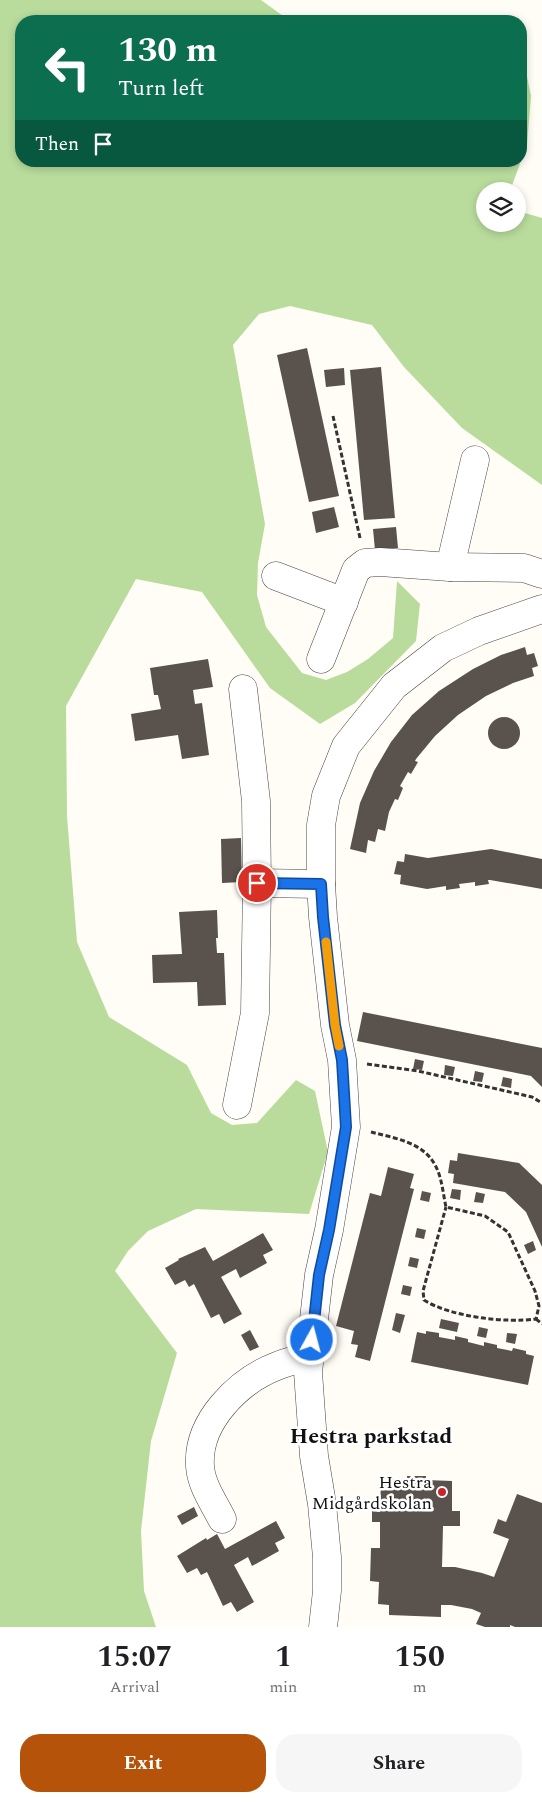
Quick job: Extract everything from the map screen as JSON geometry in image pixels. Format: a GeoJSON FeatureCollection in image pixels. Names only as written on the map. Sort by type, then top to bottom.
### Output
{"type":"FeatureCollection","features":[{"type":"Feature","properties":{"kind":"street"},"geometry":{"type":"LineString","coordinates":[[450,567],[475,460]]}},
{"type":"Feature","properties":{"kind":"street"},"geometry":{"type":"LineString","coordinates":[[321,659],[356,570],[365,564],[380,562],[450,567],[524,568],[542,574]]}},
{"type":"Feature","properties":{"kind":"street"},"geometry":{"type":"LineString","coordinates":[[276,576],[344,602]]}},
{"type":"Feature","properties":{"kind":"street"},"geometry":{"type":"LineString","coordinates":[[322,1627],[327,1591],[327,1557],[308,1372],[319,1275],[329,1230],[346,1127],[342,1060],[335,1025],[321,884],[321,826],[326,796],[346,746],[394,686],[443,648],[479,631],[542,609]]}},
{"type":"Feature","properties":{"kind":"street"},"geometry":{"type":"LineString","coordinates":[[237,1105],[256,1013],[256,801],[243,689]]}},
{"type":"Feature","properties":{"kind":"street"},"geometry":{"type":"LineString","coordinates":[[257,883],[321,884]]}},
{"type":"Feature","properties":{"kind":"street"},"geometry":{"type":"LineString","coordinates":[[222,1519],[205,1487],[200,1466],[203,1437],[217,1412],[248,1382],[276,1367],[310,1356]]}},
{"type":"Feature","properties":{"kind":"path"},"geometry":{"type":"LineString","coordinates":[[333,416],[365,564]]}},
{"type":"Feature","properties":{"kind":"path"},"geometry":{"type":"LineString","coordinates":[[342,1060],[418,1070],[532,1097],[542,1102]]}},
{"type":"Feature","properties":{"kind":"path"},"geometry":{"type":"LineString","coordinates":[[346,1127],[395,1138],[417,1146],[429,1156],[436,1166],[446,1207],[422,1291],[424,1300],[434,1306],[477,1317],[518,1321],[536,1320],[542,1324]]}},
{"type":"Feature","properties":{"kind":"path"},"geometry":{"type":"LineString","coordinates":[[446,1207],[485,1216],[508,1232],[535,1291],[539,1306],[536,1320]]}},
{"type":"Feature","properties":{"kind":"green space"},"geometry":{"type":"Polygon","coordinates":[[[0,0],[261,0],[282,15],[15,15],[15,167],[519,167],[513,182],[476,182],[476,232],[526,232],[526,213],[542,218],[542,485],[462,428],[404,367],[372,325],[290,306],[259,314],[233,345],[265,524],[258,563],[257,595],[266,627],[302,673],[326,680],[347,672],[368,659],[393,638],[397,581],[420,604],[416,641],[355,703],[320,724],[270,688],[202,592],[136,579],[66,706],[67,816],[77,942],[109,1017],[187,1065],[211,1113],[232,1125],[257,1123],[296,1080],[315,1091],[328,1152],[309,1214],[196,1209],[148,1231],[128,1251],[115,1271],[177,1353],[151,1441],[141,1531],[144,1591],[156,1627],[0,1627],[0,0]]]}},
{"type":"Feature","properties":{"kind":"green space"},"geometry":{"type":"Polygon","coordinates":[[[527,77],[531,96],[527,145],[527,77]]]}},
{"type":"Feature","properties":{"kind":"building"},"geometry":{"type":"Polygon","coordinates":[[[307,348],[339,496],[309,502],[277,355],[307,348]]]}},
{"type":"Feature","properties":{"kind":"building"},"geometry":{"type":"Polygon","coordinates":[[[381,367],[395,518],[364,520],[350,370],[381,367]]]}},
{"type":"Feature","properties":{"kind":"building"},"geometry":{"type":"Polygon","coordinates":[[[344,368],[345,385],[326,387],[324,370],[344,368]]]}},
{"type":"Feature","properties":{"kind":"building"},"geometry":{"type":"Polygon","coordinates":[[[334,507],[339,527],[316,533],[312,512],[334,507]]]}},
{"type":"Feature","properties":{"kind":"building"},"geometry":{"type":"Polygon","coordinates":[[[396,527],[398,548],[375,550],[373,529],[396,527]]]}},
{"type":"Feature","properties":{"kind":"building"},"geometry":{"type":"Polygon","coordinates":[[[525,647],[527,655],[534,653],[538,666],[532,668],[534,676],[513,683],[486,696],[458,715],[435,736],[416,759],[415,761],[418,762],[411,774],[408,772],[400,786],[403,788],[398,800],[395,799],[389,812],[385,831],[378,829],[375,842],[368,840],[366,853],[350,849],[360,803],[374,771],[391,742],[412,715],[439,691],[473,669],[501,655],[525,647]]]}},
{"type":"Feature","properties":{"kind":"building"},"geometry":{"type":"Polygon","coordinates":[[[208,659],[213,687],[193,690],[195,704],[202,703],[209,755],[182,759],[178,735],[135,741],[131,714],[161,709],[158,695],[154,695],[150,668],[208,659]]]}},
{"type":"Feature","properties":{"kind":"building"},"geometry":{"type":"Polygon","coordinates":[[[504,717],[510,718],[515,722],[519,727],[519,739],[515,744],[510,748],[504,749],[498,748],[493,744],[489,739],[488,733],[489,727],[493,722],[498,718],[504,717]]]}},
{"type":"Feature","properties":{"kind":"building"},"geometry":{"type":"Polygon","coordinates":[[[241,838],[242,882],[222,883],[221,839],[241,838]]]}},
{"type":"Feature","properties":{"kind":"building"},"geometry":{"type":"Polygon","coordinates":[[[491,849],[542,859],[542,889],[488,880],[489,884],[475,886],[475,882],[459,884],[460,888],[446,890],[446,886],[427,889],[400,884],[401,875],[394,874],[397,861],[404,862],[405,854],[428,858],[491,849]]]}},
{"type":"Feature","properties":{"kind":"building"},"geometry":{"type":"Polygon","coordinates":[[[217,910],[217,953],[224,953],[226,1005],[198,1006],[197,982],[153,983],[152,955],[182,954],[179,912],[217,910]]]}},
{"type":"Feature","properties":{"kind":"building"},"geometry":{"type":"Polygon","coordinates":[[[363,1012],[542,1048],[542,1087],[531,1076],[357,1041],[363,1012]]]}},
{"type":"Feature","properties":{"kind":"building"},"geometry":{"type":"Polygon","coordinates":[[[415,1059],[424,1061],[422,1070],[413,1069],[415,1059]]]}},
{"type":"Feature","properties":{"kind":"building"},"geometry":{"type":"Polygon","coordinates":[[[445,1065],[455,1067],[453,1076],[444,1075],[445,1065]]]}},
{"type":"Feature","properties":{"kind":"building"},"geometry":{"type":"Polygon","coordinates":[[[475,1071],[484,1073],[482,1082],[473,1081],[475,1071]]]}},
{"type":"Feature","properties":{"kind":"building"},"geometry":{"type":"Polygon","coordinates":[[[503,1077],[512,1079],[511,1088],[501,1086],[503,1077]]]}},
{"type":"Feature","properties":{"kind":"building"},"geometry":{"type":"Polygon","coordinates":[[[458,1153],[519,1163],[542,1185],[542,1247],[526,1212],[505,1192],[453,1183],[454,1174],[448,1173],[450,1160],[457,1161],[458,1153]]]}},
{"type":"Feature","properties":{"kind":"building"},"geometry":{"type":"Polygon","coordinates":[[[388,1167],[414,1174],[410,1188],[414,1189],[370,1361],[355,1357],[358,1345],[351,1344],[354,1331],[336,1326],[370,1193],[381,1196],[388,1167]]]}},
{"type":"Feature","properties":{"kind":"building"},"geometry":{"type":"Polygon","coordinates":[[[452,1189],[461,1190],[460,1200],[450,1198],[452,1189]]]}},
{"type":"Feature","properties":{"kind":"building"},"geometry":{"type":"Polygon","coordinates":[[[422,1191],[431,1193],[429,1202],[420,1200],[422,1191]]]}},
{"type":"Feature","properties":{"kind":"building"},"geometry":{"type":"Polygon","coordinates":[[[476,1192],[485,1194],[483,1203],[474,1202],[476,1192]]]}},
{"type":"Feature","properties":{"kind":"building"},"geometry":{"type":"Polygon","coordinates":[[[417,1228],[426,1230],[424,1239],[415,1237],[417,1228]]]}},
{"type":"Feature","properties":{"kind":"building"},"geometry":{"type":"Polygon","coordinates":[[[263,1233],[273,1250],[263,1255],[267,1263],[240,1278],[236,1269],[221,1277],[242,1314],[224,1324],[219,1314],[211,1318],[194,1284],[189,1287],[185,1280],[175,1285],[165,1268],[178,1259],[205,1247],[213,1261],[263,1233]]]}},
{"type":"Feature","properties":{"kind":"building"},"geometry":{"type":"Polygon","coordinates":[[[533,1241],[536,1250],[528,1254],[524,1245],[533,1241]]]}},
{"type":"Feature","properties":{"kind":"building"},"geometry":{"type":"Polygon","coordinates":[[[410,1257],[419,1259],[417,1268],[408,1266],[410,1257]]]}},
{"type":"Feature","properties":{"kind":"building"},"geometry":{"type":"Polygon","coordinates":[[[403,1285],[412,1287],[410,1296],[401,1294],[403,1285]]]}},
{"type":"Feature","properties":{"kind":"building"},"geometry":{"type":"Polygon","coordinates":[[[396,1313],[405,1315],[400,1333],[392,1330],[396,1313]]]}},
{"type":"Feature","properties":{"kind":"building"},"geometry":{"type":"Polygon","coordinates":[[[441,1319],[459,1323],[457,1332],[439,1328],[441,1319]]]}},
{"type":"Feature","properties":{"kind":"building"},"geometry":{"type":"Polygon","coordinates":[[[479,1327],[488,1329],[486,1338],[477,1336],[479,1327]]]}},
{"type":"Feature","properties":{"kind":"building"},"geometry":{"type":"Polygon","coordinates":[[[250,1330],[259,1347],[250,1351],[241,1335],[250,1330]]]}},
{"type":"Feature","properties":{"kind":"building"},"geometry":{"type":"Polygon","coordinates":[[[426,1331],[439,1333],[439,1337],[455,1340],[455,1336],[468,1339],[468,1342],[484,1346],[484,1342],[497,1345],[497,1348],[512,1351],[513,1348],[526,1351],[526,1354],[534,1356],[528,1385],[411,1362],[417,1332],[426,1334],[426,1331]]]}},
{"type":"Feature","properties":{"kind":"building"},"geometry":{"type":"Polygon","coordinates":[[[507,1333],[517,1334],[515,1344],[506,1342],[507,1333]]]}},
{"type":"Feature","properties":{"kind":"building"},"geometry":{"type":"Polygon","coordinates":[[[407,1476],[426,1476],[426,1480],[452,1481],[452,1511],[460,1511],[460,1526],[443,1526],[442,1567],[455,1567],[494,1577],[509,1539],[493,1533],[498,1519],[506,1522],[517,1494],[542,1503],[542,1627],[515,1627],[510,1625],[510,1627],[485,1627],[476,1624],[481,1613],[472,1609],[451,1605],[441,1605],[441,1617],[389,1615],[389,1605],[378,1604],[379,1582],[370,1581],[371,1548],[380,1548],[380,1522],[372,1522],[372,1511],[380,1512],[381,1479],[407,1480],[407,1476]]]}},
{"type":"Feature","properties":{"kind":"building"},"geometry":{"type":"Polygon","coordinates":[[[194,1507],[198,1516],[182,1525],[177,1516],[194,1507]]]}},
{"type":"Feature","properties":{"kind":"building"},"geometry":{"type":"Polygon","coordinates":[[[276,1521],[285,1538],[275,1543],[279,1551],[252,1566],[248,1557],[234,1565],[254,1602],[237,1612],[231,1602],[223,1606],[207,1572],[201,1575],[197,1568],[187,1573],[177,1556],[206,1538],[207,1540],[217,1534],[225,1549],[276,1521]]]}},
{"type":"Feature","properties":{"kind":"slow traffic"},"geometry":{"type":"LineString","coordinates":[[326,942],[339,1046]]}},
{"type":"Feature","properties":{"kind":"place","name":"Hestra Midgårdskolan"},"geometry":{"type":"Point","coordinates":[442,1492]}},
{"type":"Feature","properties":{"kind":"district","name":"Hestra parkstad"},"geometry":{"type":"Point","coordinates":[371,1436]}},
{"type":"Feature","properties":{"kind":"route"},"geometry":{"type":"LineString","coordinates":[[257,883],[321,884],[335,1025],[342,1060],[346,1127],[329,1230],[319,1275],[312,1340]]}}]}
